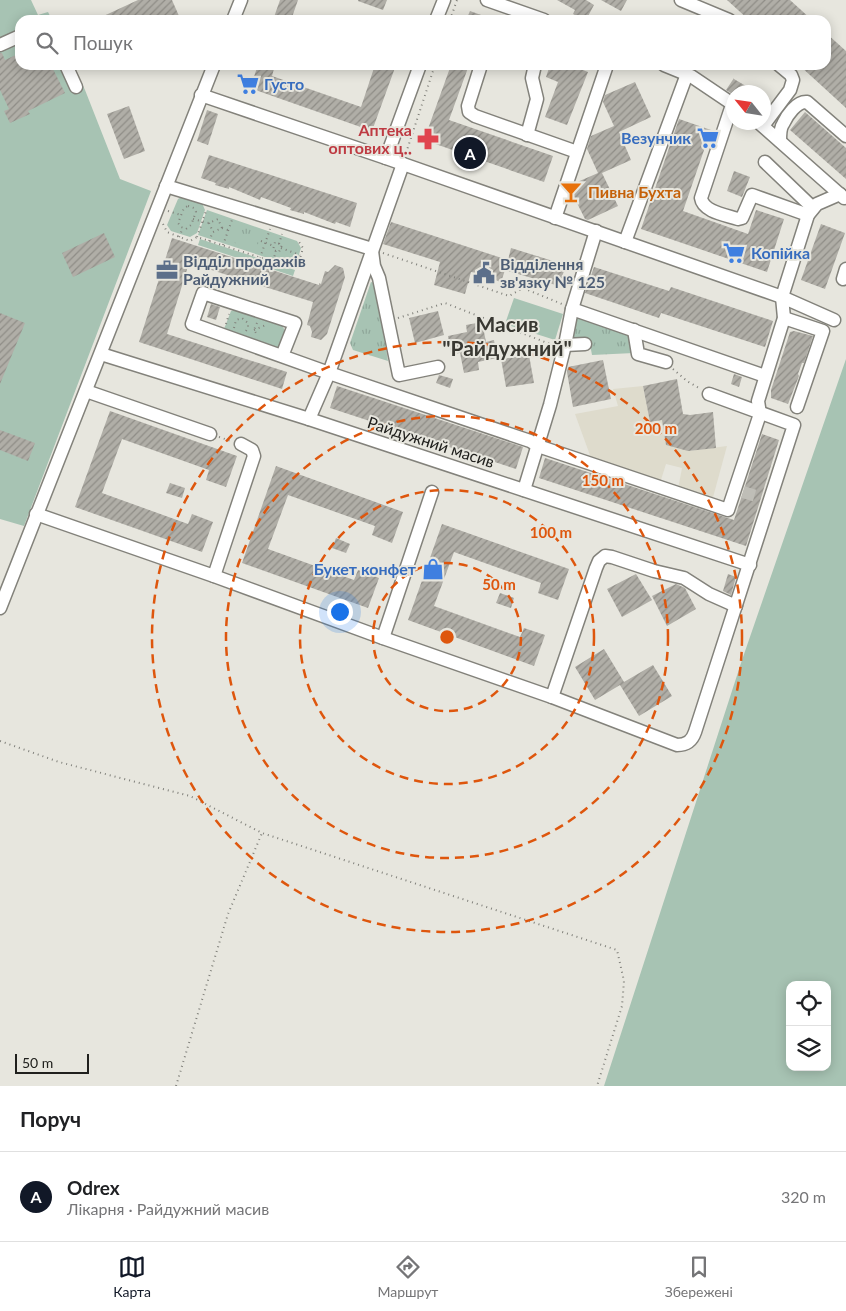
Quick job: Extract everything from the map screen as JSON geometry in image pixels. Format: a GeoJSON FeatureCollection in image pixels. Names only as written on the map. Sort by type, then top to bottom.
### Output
{"type":"FeatureCollection","features":[{"type":"Feature","properties":{"kind":"street"},"geometry":{"type":"LineString","coordinates":[[235,15],[241,0]]}},
{"type":"Feature","properties":{"kind":"street"},"geometry":{"type":"LineString","coordinates":[[438,15],[444,0]]}},
{"type":"Feature","properties":{"kind":"street"},"geometry":{"type":"LineString","coordinates":[[488,0],[530,15]]}},
{"type":"Feature","properties":{"kind":"street"},"geometry":{"type":"LineString","coordinates":[[681,0],[717,15]]}},
{"type":"Feature","properties":{"kind":"street"},"geometry":{"type":"LineString","coordinates":[[0,45],[15,38]]}},
{"type":"Feature","properties":{"kind":"street"},"geometry":{"type":"LineString","coordinates":[[68,70],[76,87]]}},
{"type":"Feature","properties":{"kind":"street"},"geometry":{"type":"LineString","coordinates":[[0,608],[212,70]]}},
{"type":"Feature","properties":{"kind":"street"},"geometry":{"type":"LineString","coordinates":[[386,158],[418,70]]}},
{"type":"Feature","properties":{"kind":"street"},"geometry":{"type":"LineString","coordinates":[[479,70],[468,106],[469,112],[475,116],[577,152]]}},
{"type":"Feature","properties":{"kind":"street"},"geometry":{"type":"LineString","coordinates":[[527,135],[537,99],[531,70]]}},
{"type":"Feature","properties":{"kind":"street"},"geometry":{"type":"LineString","coordinates":[[555,218],[604,70]]}},
{"type":"Feature","properties":{"kind":"street"},"geometry":{"type":"LineString","coordinates":[[676,70],[686,74],[726,100]]}},
{"type":"Feature","properties":{"kind":"street"},"geometry":{"type":"LineString","coordinates":[[771,112],[790,90],[793,80],[786,70]]}},
{"type":"Feature","properties":{"kind":"street"},"geometry":{"type":"LineString","coordinates":[[625,242],[686,74]]}},
{"type":"Feature","properties":{"kind":"street"},"geometry":{"type":"LineString","coordinates":[[201,95],[782,297],[834,320]]}},
{"type":"Feature","properties":{"kind":"street"},"geometry":{"type":"LineString","coordinates":[[780,141],[782,125],[797,105],[802,102],[807,102],[846,136]]}},
{"type":"Feature","properties":{"kind":"street"},"geometry":{"type":"LineString","coordinates":[[726,125],[701,198],[706,208],[738,219],[742,218],[752,195],[811,211]]}},
{"type":"Feature","properties":{"kind":"street"},"geometry":{"type":"LineString","coordinates":[[768,130],[843,197]]}},
{"type":"Feature","properties":{"kind":"street"},"geometry":{"type":"LineString","coordinates":[[766,162],[811,211]]}},
{"type":"Feature","properties":{"kind":"street"},"geometry":{"type":"LineString","coordinates":[[309,419],[329,373],[403,164]]}},
{"type":"Feature","properties":{"kind":"street"},"geometry":{"type":"LineString","coordinates":[[166,186],[372,249]]}},
{"type":"Feature","properties":{"kind":"street"},"geometry":{"type":"LineString","coordinates":[[282,356],[295,323],[203,292],[192,324],[329,373],[530,441],[538,446],[728,510],[739,491],[760,414],[758,401],[784,318],[782,297],[811,211],[817,204],[843,197]]}},
{"type":"Feature","properties":{"kind":"street"},"geometry":{"type":"LineString","coordinates":[[524,490],[565,347],[572,309],[596,232]]}},
{"type":"Feature","properties":{"kind":"street"},"geometry":{"type":"LineString","coordinates":[[372,249],[374,266],[379,278],[399,375],[392,394]]}},
{"type":"Feature","properties":{"kind":"street"},"geometry":{"type":"LineString","coordinates":[[572,309],[765,376]]}},
{"type":"Feature","properties":{"kind":"street"},"geometry":{"type":"LineString","coordinates":[[784,318],[823,331],[797,406]]}},
{"type":"Feature","properties":{"kind":"street"},"geometry":{"type":"LineString","coordinates":[[634,330],[638,354],[666,362]]}},
{"type":"Feature","properties":{"kind":"street"},"geometry":{"type":"LineString","coordinates":[[565,347],[585,344]]}},
{"type":"Feature","properties":{"kind":"street","name":"Райдужний масив"},"geometry":{"type":"LineString","coordinates":[[101,354],[309,419],[750,565]]}},
{"type":"Feature","properties":{"kind":"street"},"geometry":{"type":"LineString","coordinates":[[399,375],[438,367]]}},
{"type":"Feature","properties":{"kind":"street"},"geometry":{"type":"LineString","coordinates":[[86,391],[210,434]]}},
{"type":"Feature","properties":{"kind":"street"},"geometry":{"type":"LineString","coordinates":[[36,514],[214,576],[677,745],[683,745],[689,742],[695,732],[750,565],[765,499],[794,425],[709,394]]}},
{"type":"Feature","properties":{"kind":"street"},"geometry":{"type":"LineString","coordinates":[[214,576],[254,456],[252,450],[241,444]]}},
{"type":"Feature","properties":{"kind":"street"},"geometry":{"type":"LineString","coordinates":[[383,638],[432,492]]}},
{"type":"Feature","properties":{"kind":"street"},"geometry":{"type":"LineString","coordinates":[[552,698],[597,565],[605,556],[684,578],[710,594],[736,606]]}},
{"type":"Feature","properties":{"kind":"path"},"geometry":{"type":"LineString","coordinates":[[452,15],[457,0]]}},
{"type":"Feature","properties":{"kind":"path"},"geometry":{"type":"LineString","coordinates":[[403,164],[433,70]]}},
{"type":"Feature","properties":{"kind":"path"},"geometry":{"type":"LineString","coordinates":[[171,205],[163,224],[167,232],[190,241],[197,237],[207,209]]}},
{"type":"Feature","properties":{"kind":"path"},"geometry":{"type":"LineString","coordinates":[[188,206],[194,208],[196,212],[191,225],[186,229],[183,228],[178,223],[184,208],[188,206]]}},
{"type":"Feature","properties":{"kind":"path"},"geometry":{"type":"LineString","coordinates":[[168,211],[181,215]]}},
{"type":"Feature","properties":{"kind":"path"},"geometry":{"type":"LineString","coordinates":[[220,213],[218,219],[222,228]]}},
{"type":"Feature","properties":{"kind":"path"},"geometry":{"type":"LineString","coordinates":[[223,245],[230,230],[233,217],[226,215]]}},
{"type":"Feature","properties":{"kind":"path"},"geometry":{"type":"LineString","coordinates":[[193,219],[209,223],[218,219]]}},
{"type":"Feature","properties":{"kind":"path"},"geometry":{"type":"LineString","coordinates":[[209,223],[213,232],[210,241]]}},
{"type":"Feature","properties":{"kind":"path"},"geometry":{"type":"LineString","coordinates":[[263,227],[290,236]]}},
{"type":"Feature","properties":{"kind":"path"},"geometry":{"type":"LineString","coordinates":[[179,237],[183,228]]}},
{"type":"Feature","properties":{"kind":"path"},"geometry":{"type":"LineString","coordinates":[[213,232],[222,228],[230,230]]}},
{"type":"Feature","properties":{"kind":"path"},"geometry":{"type":"LineString","coordinates":[[260,258],[270,230]]}},
{"type":"Feature","properties":{"kind":"path"},"geometry":{"type":"LineString","coordinates":[[282,234],[279,244],[282,245],[281,248],[301,255]]}},
{"type":"Feature","properties":{"kind":"path"},"geometry":{"type":"LineString","coordinates":[[197,237],[241,249],[260,258],[289,267],[299,262],[303,248],[297,238]]}},
{"type":"Feature","properties":{"kind":"path"},"geometry":{"type":"LineString","coordinates":[[261,241],[274,246]]}},
{"type":"Feature","properties":{"kind":"path"},"geometry":{"type":"LineString","coordinates":[[273,262],[276,251],[273,250],[275,242],[279,244]]}},
{"type":"Feature","properties":{"kind":"path"},"geometry":{"type":"LineString","coordinates":[[276,251],[280,252],[281,248]]}},
{"type":"Feature","properties":{"kind":"path"},"geometry":{"type":"LineString","coordinates":[[372,249],[509,296],[523,288],[572,309]]}},
{"type":"Feature","properties":{"kind":"path"},"geometry":{"type":"LineString","coordinates":[[388,321],[445,303],[565,347]]}},
{"type":"Feature","properties":{"kind":"path"},"geometry":{"type":"LineString","coordinates":[[224,329],[231,311]]}},
{"type":"Feature","properties":{"kind":"path"},"geometry":{"type":"LineString","coordinates":[[254,330],[259,317]]}},
{"type":"Feature","properties":{"kind":"path"},"geometry":{"type":"LineString","coordinates":[[234,322],[239,318],[247,321],[248,328],[241,333]]}},
{"type":"Feature","properties":{"kind":"path"},"geometry":{"type":"LineString","coordinates":[[226,320],[234,322]]}},
{"type":"Feature","properties":{"kind":"path"},"geometry":{"type":"LineString","coordinates":[[234,322],[236,331]]}},
{"type":"Feature","properties":{"kind":"path"},"geometry":{"type":"LineString","coordinates":[[254,330],[267,325]]}},
{"type":"Feature","properties":{"kind":"path"},"geometry":{"type":"LineString","coordinates":[[254,330],[259,338]]}},
{"type":"Feature","properties":{"kind":"path"},"geometry":{"type":"LineString","coordinates":[[666,362],[686,381],[709,394]]}},
{"type":"Feature","properties":{"kind":"path"},"geometry":{"type":"LineString","coordinates":[[210,434],[241,444]]}},
{"type":"Feature","properties":{"kind":"path"},"geometry":{"type":"LineString","coordinates":[[0,741],[59,762],[190,796],[262,834],[617,950],[624,981],[622,1006],[597,1086]]}},
{"type":"Feature","properties":{"kind":"path"},"geometry":{"type":"LineString","coordinates":[[176,1086],[228,914],[262,834]]}},
{"type":"Feature","properties":{"kind":"shaded area"},"geometry":{"type":"Polygon","coordinates":[[[643,386],[650,421],[684,416],[688,451],[727,446],[712,501],[678,489],[682,468],[666,464],[660,483],[591,458],[575,414],[618,406],[613,389],[643,386]]]}},
{"type":"Feature","properties":{"kind":"green space"},"geometry":{"type":"Polygon","coordinates":[[[0,0],[31,0],[38,15],[15,15],[15,70],[75,70],[120,179],[151,191],[24,526],[0,519],[0,0]]]}},
{"type":"Feature","properties":{"kind":"green space"},"geometry":{"type":"Polygon","coordinates":[[[48,12],[50,15],[38,15],[48,12]]]}},
{"type":"Feature","properties":{"kind":"green space"},"geometry":{"type":"Polygon","coordinates":[[[183,196],[202,203],[205,210],[197,233],[190,237],[171,231],[167,225],[178,199],[183,196]]]}},
{"type":"Feature","properties":{"kind":"green space"},"geometry":{"type":"Polygon","coordinates":[[[207,210],[297,241],[301,248],[297,261],[289,265],[198,235],[207,210]]]}},
{"type":"Feature","properties":{"kind":"green space"},"geometry":{"type":"Polygon","coordinates":[[[245,225],[255,230],[261,239],[253,247],[248,248],[237,245],[231,236],[231,230],[245,225]]]}},
{"type":"Feature","properties":{"kind":"green space"},"geometry":{"type":"Polygon","coordinates":[[[200,239],[295,270],[293,276],[198,245],[200,239]]]}},
{"type":"Feature","properties":{"kind":"green space"},"geometry":{"type":"Polygon","coordinates":[[[371,282],[375,283],[388,361],[353,350],[350,343],[371,282]]]}},
{"type":"Feature","properties":{"kind":"green space"},"geometry":{"type":"Polygon","coordinates":[[[514,298],[563,314],[555,340],[505,324],[514,298]]]}},
{"type":"Feature","properties":{"kind":"green space"},"geometry":{"type":"Polygon","coordinates":[[[237,309],[282,325],[286,333],[282,345],[275,349],[224,329],[231,311],[237,309]]]}},
{"type":"Feature","properties":{"kind":"green space"},"geometry":{"type":"Polygon","coordinates":[[[578,315],[630,333],[634,353],[592,355],[589,339],[571,340],[578,315]]]}},
{"type":"Feature","properties":{"kind":"green space"},"geometry":{"type":"Polygon","coordinates":[[[846,359],[846,1086],[604,1086],[742,660],[846,359]]]}},
{"type":"Feature","properties":{"kind":"building"},"geometry":{"type":"Polygon","coordinates":[[[138,0],[172,0],[179,15],[158,15],[106,15],[138,0]]]}},
{"type":"Feature","properties":{"kind":"building"},"geometry":{"type":"Polygon","coordinates":[[[280,0],[298,0],[293,15],[275,15],[280,0]]]}},
{"type":"Feature","properties":{"kind":"building"},"geometry":{"type":"Polygon","coordinates":[[[358,0],[387,0],[383,10],[358,0]]]}},
{"type":"Feature","properties":{"kind":"building"},"geometry":{"type":"Polygon","coordinates":[[[557,0],[586,0],[594,5],[589,15],[575,15],[573,14],[575,10],[557,0]]]}},
{"type":"Feature","properties":{"kind":"building"},"geometry":{"type":"Polygon","coordinates":[[[601,0],[627,0],[621,11],[601,0]]]}},
{"type":"Feature","properties":{"kind":"building"},"geometry":{"type":"Polygon","coordinates":[[[727,0],[790,0],[806,15],[744,15],[727,0]]]}},
{"type":"Feature","properties":{"kind":"building"},"geometry":{"type":"Polygon","coordinates":[[[470,11],[481,15],[468,15],[470,11]]]}},
{"type":"Feature","properties":{"kind":"building"},"geometry":{"type":"Polygon","coordinates":[[[831,38],[846,51],[846,108],[804,70],[831,70],[831,38]]]}},
{"type":"Feature","properties":{"kind":"building"},"geometry":{"type":"Polygon","coordinates":[[[0,53],[2,53],[5,60],[15,55],[15,70],[54,70],[65,93],[28,111],[30,114],[10,123],[4,111],[9,109],[0,90],[0,53]]]}},
{"type":"Feature","properties":{"kind":"building"},"geometry":{"type":"Polygon","coordinates":[[[256,70],[274,70],[272,76],[361,107],[373,70],[394,70],[372,131],[250,88],[256,70]]]}},
{"type":"Feature","properties":{"kind":"building"},"geometry":{"type":"Polygon","coordinates":[[[449,70],[467,70],[449,120],[553,156],[544,182],[424,140],[449,70]]]}},
{"type":"Feature","properties":{"kind":"building"},"geometry":{"type":"Polygon","coordinates":[[[548,70],[583,70],[588,72],[567,125],[545,117],[558,82],[546,77],[548,70]]]}},
{"type":"Feature","properties":{"kind":"building"},"geometry":{"type":"Polygon","coordinates":[[[734,78],[744,85],[729,85],[734,78]]]}},
{"type":"Feature","properties":{"kind":"building"},"geometry":{"type":"Polygon","coordinates":[[[635,82],[651,117],[619,132],[631,160],[602,173],[618,206],[588,220],[585,219],[572,193],[575,183],[598,173],[587,149],[591,136],[614,126],[603,102],[605,95],[635,82]]]}},
{"type":"Feature","properties":{"kind":"building"},"geometry":{"type":"Polygon","coordinates":[[[129,106],[145,151],[124,159],[107,114],[129,106]]]}},
{"type":"Feature","properties":{"kind":"building"},"geometry":{"type":"Polygon","coordinates":[[[207,110],[218,114],[208,145],[197,141],[207,110]]]}},
{"type":"Feature","properties":{"kind":"building"},"geometry":{"type":"Polygon","coordinates":[[[805,112],[846,148],[846,179],[790,130],[805,112]]]}},
{"type":"Feature","properties":{"kind":"building"},"geometry":{"type":"Polygon","coordinates":[[[679,119],[711,130],[683,211],[748,234],[756,210],[784,219],[767,272],[641,229],[679,119]]]}},
{"type":"Feature","properties":{"kind":"building"},"geometry":{"type":"Polygon","coordinates":[[[209,155],[357,203],[350,227],[336,222],[335,224],[304,212],[304,214],[290,210],[291,208],[261,197],[260,200],[229,187],[229,189],[215,185],[216,183],[201,178],[209,155]]]}},
{"type":"Feature","properties":{"kind":"building"},"geometry":{"type":"Polygon","coordinates":[[[734,171],[750,177],[742,197],[727,191],[734,171]]]}},
{"type":"Feature","properties":{"kind":"building"},"geometry":{"type":"Polygon","coordinates":[[[391,222],[508,260],[511,248],[566,265],[559,286],[505,270],[501,282],[471,272],[465,294],[434,285],[440,262],[383,244],[391,222]]]}},
{"type":"Feature","properties":{"kind":"building"},"geometry":{"type":"Polygon","coordinates":[[[821,224],[845,233],[825,289],[801,280],[821,224]]]}},
{"type":"Feature","properties":{"kind":"building"},"geometry":{"type":"Polygon","coordinates":[[[104,233],[115,257],[73,277],[62,253],[104,233]]]}},
{"type":"Feature","properties":{"kind":"building"},"geometry":{"type":"Polygon","coordinates":[[[172,238],[319,285],[325,271],[328,272],[335,265],[343,268],[345,277],[327,334],[321,340],[311,337],[310,326],[307,325],[313,302],[189,263],[167,334],[287,372],[282,389],[139,342],[172,238]]]}},
{"type":"Feature","properties":{"kind":"building"},"geometry":{"type":"Polygon","coordinates":[[[594,267],[669,291],[671,287],[773,321],[765,347],[661,313],[659,318],[585,293],[594,267]]]}},
{"type":"Feature","properties":{"kind":"building"},"geometry":{"type":"Polygon","coordinates":[[[211,304],[220,307],[216,320],[207,317],[211,304]]]}},
{"type":"Feature","properties":{"kind":"building"},"geometry":{"type":"Polygon","coordinates":[[[438,311],[444,335],[415,343],[409,318],[438,311]]]}},
{"type":"Feature","properties":{"kind":"building"},"geometry":{"type":"Polygon","coordinates":[[[0,313],[25,323],[0,384],[0,313]]]}},
{"type":"Feature","properties":{"kind":"building"},"geometry":{"type":"Polygon","coordinates":[[[482,322],[486,342],[494,340],[497,358],[478,362],[479,370],[464,373],[460,353],[451,354],[448,336],[467,332],[466,325],[482,322]]]}},
{"type":"Feature","properties":{"kind":"building"},"geometry":{"type":"Polygon","coordinates":[[[794,331],[813,336],[788,404],[771,398],[771,390],[790,332],[794,331]]]}},
{"type":"Feature","properties":{"kind":"building"},"geometry":{"type":"Polygon","coordinates":[[[529,355],[534,383],[506,387],[501,359],[529,355]]]}},
{"type":"Feature","properties":{"kind":"building"},"geometry":{"type":"Polygon","coordinates":[[[603,360],[611,399],[573,407],[567,372],[568,367],[603,360]]]}},
{"type":"Feature","properties":{"kind":"building"},"geometry":{"type":"Polygon","coordinates":[[[734,374],[742,377],[739,387],[731,384],[734,374]]]}},
{"type":"Feature","properties":{"kind":"building"},"geometry":{"type":"Polygon","coordinates":[[[439,375],[453,379],[450,388],[436,383],[439,375]]]}},
{"type":"Feature","properties":{"kind":"building"},"geometry":{"type":"Polygon","coordinates":[[[677,379],[683,414],[713,412],[716,448],[688,451],[666,445],[662,420],[650,422],[643,386],[677,379]]]}},
{"type":"Feature","properties":{"kind":"building"},"geometry":{"type":"Polygon","coordinates":[[[337,386],[523,447],[516,469],[330,408],[337,386]]]}},
{"type":"Feature","properties":{"kind":"building"},"geometry":{"type":"Polygon","coordinates":[[[110,411],[237,456],[226,487],[206,480],[209,470],[122,439],[102,493],[188,524],[192,514],[213,522],[202,552],[75,507],[110,411]]]}},
{"type":"Feature","properties":{"kind":"building"},"geometry":{"type":"Polygon","coordinates":[[[0,430],[35,443],[28,461],[0,450],[0,430]]]}},
{"type":"Feature","properties":{"kind":"building"},"geometry":{"type":"Polygon","coordinates":[[[762,434],[779,440],[746,546],[539,478],[545,458],[734,520],[762,434]]]}},
{"type":"Feature","properties":{"kind":"building"},"geometry":{"type":"Polygon","coordinates":[[[276,466],[403,512],[392,543],[372,535],[375,526],[288,495],[268,549],[354,580],[358,570],[379,578],[368,608],[242,563],[276,466]]]}},
{"type":"Feature","properties":{"kind":"building"},"geometry":{"type":"Polygon","coordinates":[[[170,483],[185,488],[182,498],[166,493],[170,483]]]}},
{"type":"Feature","properties":{"kind":"building"},"geometry":{"type":"Polygon","coordinates":[[[442,524],[569,569],[558,600],[538,593],[541,583],[454,552],[434,606],[520,637],[524,628],[545,635],[534,666],[408,620],[442,524]]]}},
{"type":"Feature","properties":{"kind":"building"},"geometry":{"type":"Polygon","coordinates":[[[336,538],[350,544],[346,553],[332,548],[336,538]]]}},
{"type":"Feature","properties":{"kind":"building"},"geometry":{"type":"Polygon","coordinates":[[[636,574],[652,600],[622,617],[607,589],[636,574]]]}},
{"type":"Feature","properties":{"kind":"building"},"geometry":{"type":"Polygon","coordinates":[[[728,574],[736,577],[731,595],[723,591],[728,574]]]}},
{"type":"Feature","properties":{"kind":"building"},"geometry":{"type":"Polygon","coordinates":[[[676,584],[685,588],[696,609],[667,626],[652,596],[676,584]]]}},
{"type":"Feature","properties":{"kind":"building"},"geometry":{"type":"Polygon","coordinates":[[[500,593],[514,598],[511,608],[496,603],[500,593]]]}},
{"type":"Feature","properties":{"kind":"building"},"geometry":{"type":"Polygon","coordinates":[[[604,649],[624,682],[653,665],[672,696],[639,716],[620,685],[595,700],[575,667],[604,649]]]}},
{"type":"Feature","properties":{"kind":"tunnel"},"geometry":{"type":"LineString","coordinates":[[743,492],[760,497]]}},
{"type":"Feature","properties":{"kind":"place","name":"Густо"},"geometry":{"type":"Point","coordinates":[248,84]}},
{"type":"Feature","properties":{"kind":"place","name":"Везунчик"},"geometry":{"type":"Point","coordinates":[708,138]}},
{"type":"Feature","properties":{"kind":"place","name":"Аптека оптових ц‥"},"geometry":{"type":"Point","coordinates":[428,139]}},
{"type":"Feature","properties":{"kind":"place","name":"Odrex"},"geometry":{"type":"Point","coordinates":[470,153]}},
{"type":"Feature","properties":{"kind":"place","name":"Пивна Бухта"},"geometry":{"type":"Point","coordinates":[571,192]}},
{"type":"Feature","properties":{"kind":"place","name":"Копійка"},"geometry":{"type":"Point","coordinates":[734,253]}},
{"type":"Feature","properties":{"kind":"place","name":"Відділ продажів Райдужний"},"geometry":{"type":"Point","coordinates":[167,270]}},
{"type":"Feature","properties":{"kind":"place","name":"Відділення зв'язку № 125"},"geometry":{"type":"Point","coordinates":[484,273]}},
{"type":"Feature","properties":{"kind":"place","name":"Букет конфет"},"geometry":{"type":"Point","coordinates":[433,569]}},
{"type":"Feature","properties":{"kind":"district","name":"Масив \"Райдужний\""},"geometry":{"type":"Point","coordinates":[507,337]}}]}
